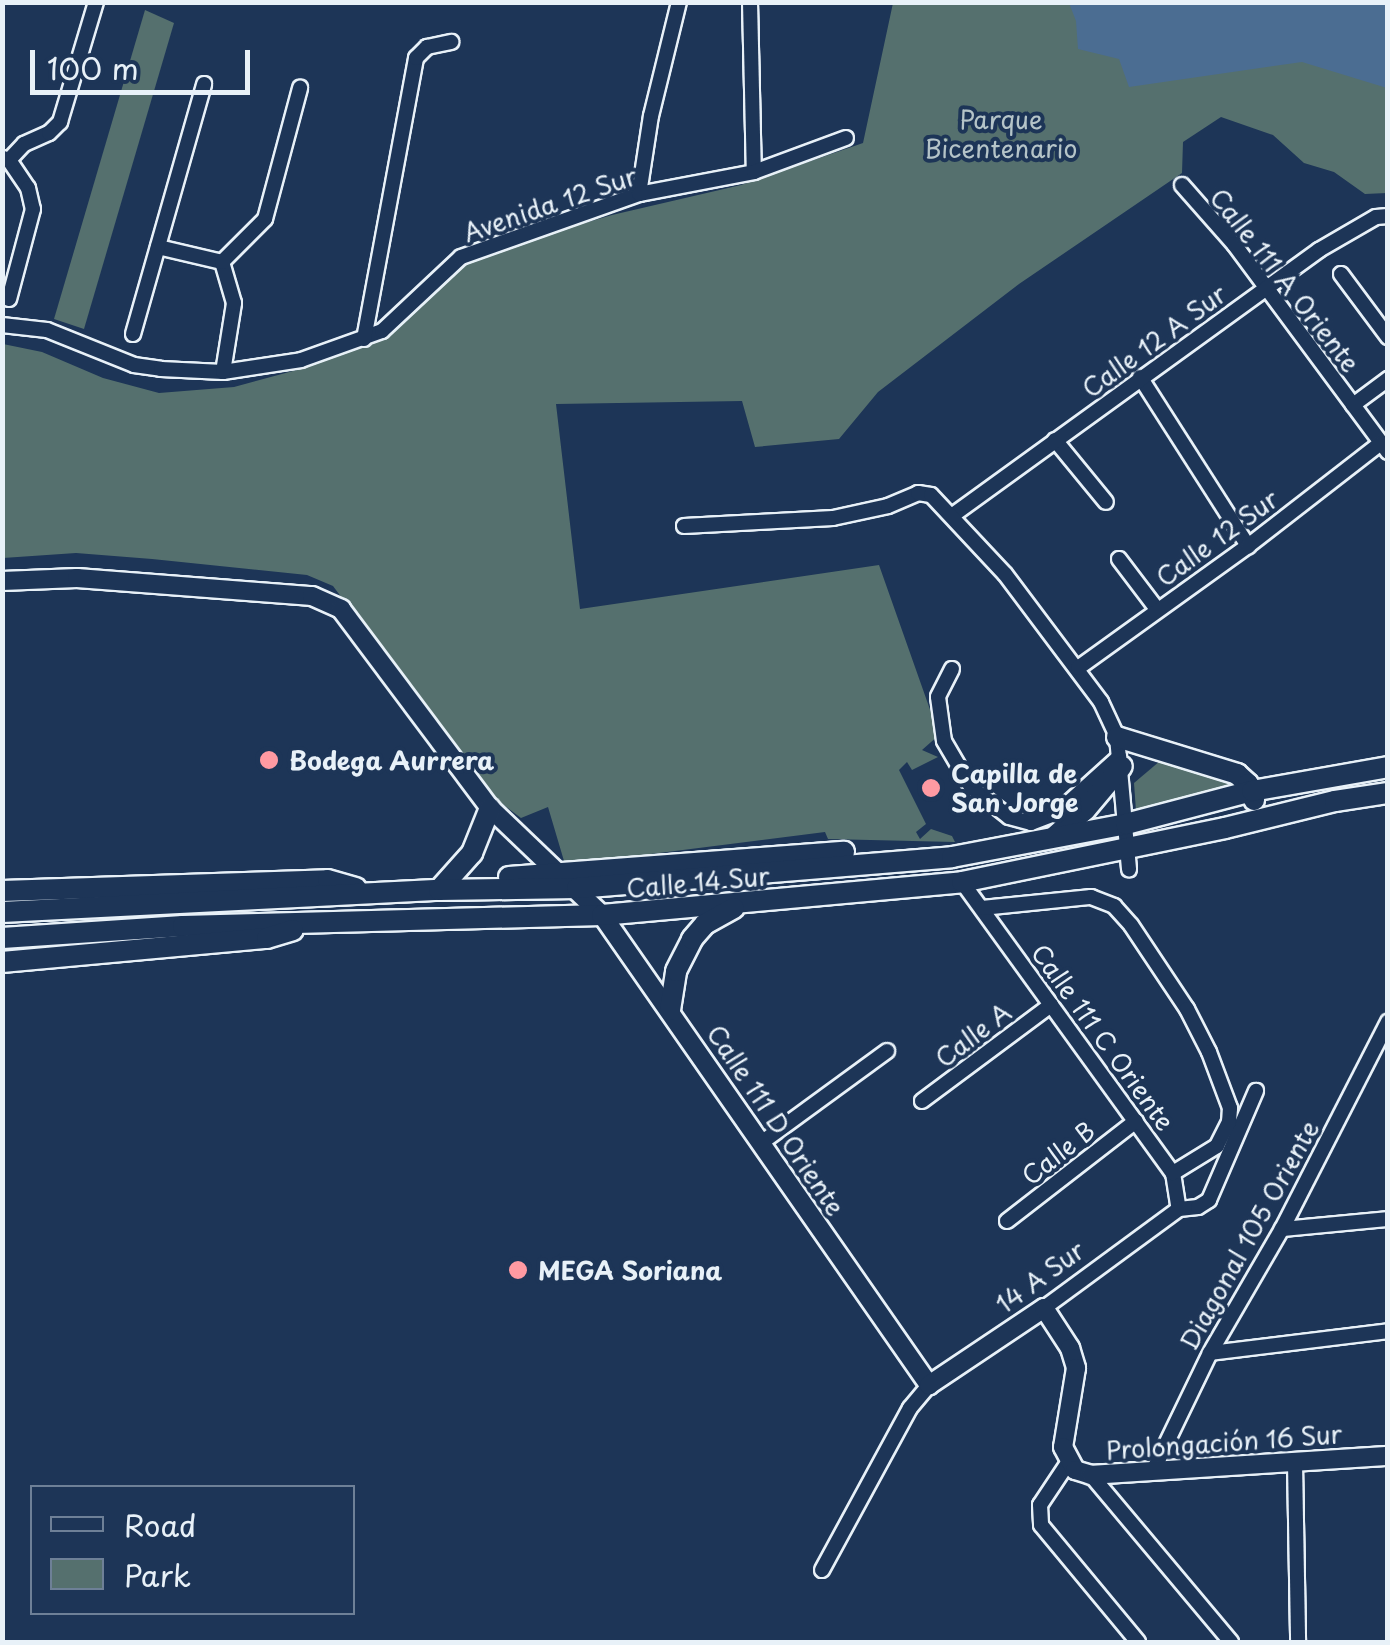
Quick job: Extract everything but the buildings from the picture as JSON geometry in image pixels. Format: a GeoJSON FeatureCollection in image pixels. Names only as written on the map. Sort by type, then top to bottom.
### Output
{"type":"FeatureCollection","features":[{"type":"Feature","properties":{"kind":"main road"},"geometry":{"type":"LineString","coordinates":[[1051,840],[1085,810],[1120,753],[1237,774],[1252,791],[1257,820]]}},
{"type":"Feature","properties":{"kind":"main road","name":"Calle 14 Sur"},"geometry":{"type":"LineString","coordinates":[[2,912],[367,893],[577,888],[895,861],[1051,840],[1252,791],[1387,766]]}},
{"type":"Feature","properties":{"kind":"main road","name":"Calle 14 Sur"},"geometry":{"type":"LineString","coordinates":[[2,938],[182,926],[602,915],[962,882],[1130,859],[1257,820],[1388,793]]}},
{"type":"Feature","properties":{"kind":"main road"},"geometry":{"type":"LineString","coordinates":[[447,890],[472,853],[490,808]]}},
{"type":"Feature","properties":{"kind":"main road"},"geometry":{"type":"LineString","coordinates":[[447,890],[494,879],[560,872],[841,852],[869,852],[895,861]]}},
{"type":"Feature","properties":{"kind":"main road"},"geometry":{"type":"LineString","coordinates":[[2,891],[328,880],[367,893]]}},
{"type":"Feature","properties":{"kind":"main road"},"geometry":{"type":"LineString","coordinates":[[670,1010],[676,972],[692,939],[720,914],[746,904]]}},
{"type":"Feature","properties":{"kind":"main road"},"geometry":{"type":"LineString","coordinates":[[2,962],[267,938],[314,922]]}},
{"type":"Feature","properties":{"kind":"street"},"geometry":{"type":"LineString","coordinates":[[10,298],[33,209],[28,188],[6,159],[60,122],[96,2]]}},
{"type":"Feature","properties":{"kind":"street"},"geometry":{"type":"LineString","coordinates":[[638,194],[650,116],[679,2]]}},
{"type":"Feature","properties":{"kind":"street"},"geometry":{"type":"LineString","coordinates":[[750,2],[754,172]]}},
{"type":"Feature","properties":{"kind":"street"},"geometry":{"type":"LineString","coordinates":[[364,339],[416,58],[428,47],[451,42]]}},
{"type":"Feature","properties":{"kind":"street"},"geometry":{"type":"LineString","coordinates":[[134,334],[204,84]]}},
{"type":"Feature","properties":{"kind":"street"},"geometry":{"type":"LineString","coordinates":[[222,262],[265,219],[300,88]]}},
{"type":"Feature","properties":{"kind":"street","name":"Avenida 12 Sur"},"geometry":{"type":"LineString","coordinates":[[2,325],[47,330],[134,365],[223,372],[301,360],[364,339],[394,323],[461,258],[638,194],[754,172],[846,138]]}},
{"type":"Feature","properties":{"kind":"street","name":"Calle 111 A Oriente"},"geometry":{"type":"LineString","coordinates":[[1182,184],[1267,288],[1384,447]]}},
{"type":"Feature","properties":{"kind":"street"},"geometry":{"type":"LineString","coordinates":[[1382,216],[1388,232]]}},
{"type":"Feature","properties":{"kind":"street","name":"Calle 12 A Sur"},"geometry":{"type":"LineString","coordinates":[[953,516],[1140,376],[1267,288],[1382,216]]}},
{"type":"Feature","properties":{"kind":"street"},"geometry":{"type":"LineString","coordinates":[[158,247],[222,262]]}},
{"type":"Feature","properties":{"kind":"street"},"geometry":{"type":"LineString","coordinates":[[222,262],[234,303],[223,372]]}},
{"type":"Feature","properties":{"kind":"street"},"geometry":{"type":"LineString","coordinates":[[1341,274],[1385,326]]}},
{"type":"Feature","properties":{"kind":"street"},"geometry":{"type":"LineString","coordinates":[[1140,376],[1248,546]]}},
{"type":"Feature","properties":{"kind":"street"},"geometry":{"type":"LineString","coordinates":[[1354,405],[1388,379]]}},
{"type":"Feature","properties":{"kind":"street"},"geometry":{"type":"LineString","coordinates":[[1055,440],[1106,502]]}},
{"type":"Feature","properties":{"kind":"street","name":"Calle 12 Sur"},"geometry":{"type":"LineString","coordinates":[[1078,668],[1384,447]]}},
{"type":"Feature","properties":{"kind":"street"},"geometry":{"type":"LineString","coordinates":[[684,526],[833,518],[888,506],[918,493],[932,495],[1078,668],[1120,753],[1130,859]]}},
{"type":"Feature","properties":{"kind":"street"},"geometry":{"type":"LineString","coordinates":[[1119,559],[1157,610]]}},
{"type":"Feature","properties":{"kind":"street","name":"Calle 111 D Oriente"},"geometry":{"type":"LineString","coordinates":[[2,580],[96,580],[312,596],[333,603],[350,618],[490,808],[602,915],[929,1384]]}},
{"type":"Feature","properties":{"kind":"street"},"geometry":{"type":"LineString","coordinates":[[952,668],[938,697],[944,740],[970,787],[1008,817],[1032,823],[1056,813],[1120,753]]}},
{"type":"Feature","properties":{"kind":"street","name":"Calle 111 C Oriente"},"geometry":{"type":"LineString","coordinates":[[962,882],[1174,1172],[1179,1209]]}},
{"type":"Feature","properties":{"kind":"street"},"geometry":{"type":"LineString","coordinates":[[982,908],[1104,899],[1130,925],[1187,1009],[1227,1094],[1229,1122],[1217,1146],[1174,1172]]}},
{"type":"Feature","properties":{"kind":"street","name":"Calle A"},"geometry":{"type":"LineString","coordinates":[[922,1101],[1051,1004]]}},
{"type":"Feature","properties":{"kind":"street","name":"Diagonal 105 Oriente"},"geometry":{"type":"LineString","coordinates":[[1153,1471],[1210,1353],[1282,1229],[1388,1022]]}},
{"type":"Feature","properties":{"kind":"street"},"geometry":{"type":"LineString","coordinates":[[762,1143],[887,1051]]}},
{"type":"Feature","properties":{"kind":"street"},"geometry":{"type":"LineString","coordinates":[[1179,1209],[1198,1207],[1209,1200],[1256,1090]]}},
{"type":"Feature","properties":{"kind":"street","name":"Calle B"},"geometry":{"type":"LineString","coordinates":[[1007,1221],[1136,1121]]}},
{"type":"Feature","properties":{"kind":"street","name":"14 A Sur"},"geometry":{"type":"LineString","coordinates":[[929,1384],[1044,1308],[1179,1209]]}},
{"type":"Feature","properties":{"kind":"street"},"geometry":{"type":"LineString","coordinates":[[1282,1229],[1388,1218]]}},
{"type":"Feature","properties":{"kind":"street"},"geometry":{"type":"LineString","coordinates":[[1044,1308],[1070,1348],[1076,1368],[1063,1447],[1068,1463],[1040,1505],[1041,1525],[1138,1642]]}},
{"type":"Feature","properties":{"kind":"street"},"geometry":{"type":"LineString","coordinates":[[1210,1353],[1388,1331]]}},
{"type":"Feature","properties":{"kind":"street"},"geometry":{"type":"LineString","coordinates":[[822,1570],[910,1408],[929,1384]]}},
{"type":"Feature","properties":{"kind":"street","name":"Prolongación 16 Sur"},"geometry":{"type":"LineString","coordinates":[[1068,1463],[1091,1475],[1388,1456]]}},
{"type":"Feature","properties":{"kind":"street"},"geometry":{"type":"LineString","coordinates":[[1294,1463],[1298,1642]]}},
{"type":"Feature","properties":{"kind":"street"},"geometry":{"type":"LineString","coordinates":[[1091,1475],[1230,1642]]}},
{"type":"Feature","properties":{"kind":"green space","name":"Parque Bicentenario"},"geometry":{"type":"Polygon","coordinates":[[[893,3],[1387,3],[1387,193],[1365,194],[1334,172],[1304,163],[1273,135],[1221,117],[1183,142],[1182,173],[1019,284],[878,392],[839,439],[755,447],[742,401],[556,404],[580,609],[879,565],[939,735],[922,750],[938,757],[912,770],[907,762],[899,770],[926,824],[916,832],[920,839],[931,829],[952,836],[955,842],[828,839],[825,832],[580,863],[564,861],[548,807],[521,818],[488,793],[333,586],[307,575],[152,559],[76,553],[3,558],[3,344],[42,352],[103,378],[159,393],[234,387],[304,368],[387,331],[459,260],[612,215],[741,185],[863,143],[893,3]]]}},
{"type":"Feature","properties":{"kind":"green space"},"geometry":{"type":"Polygon","coordinates":[[[145,10],[174,23],[84,329],[54,319],[145,10]]]}},
{"type":"Feature","properties":{"kind":"green space"},"geometry":{"type":"Polygon","coordinates":[[[1160,761],[1242,785],[1136,811],[1134,783],[1160,761]]]}},
{"type":"Feature","properties":{"kind":"water"},"geometry":{"type":"Polygon","coordinates":[[[1069,3],[1387,3],[1387,88],[1302,62],[1129,87],[1119,59],[1078,49],[1076,21],[1069,3]]]}},
{"type":"Feature","properties":{"kind":"place","name":"Bodega Aurrera"},"geometry":{"type":"Point","coordinates":[269,760]}},
{"type":"Feature","properties":{"kind":"place","name":"Capilla de San Jorge"},"geometry":{"type":"Point","coordinates":[931,788]}},
{"type":"Feature","properties":{"kind":"place","name":"MEGA Soriana"},"geometry":{"type":"Point","coordinates":[518,1270]}}]}
